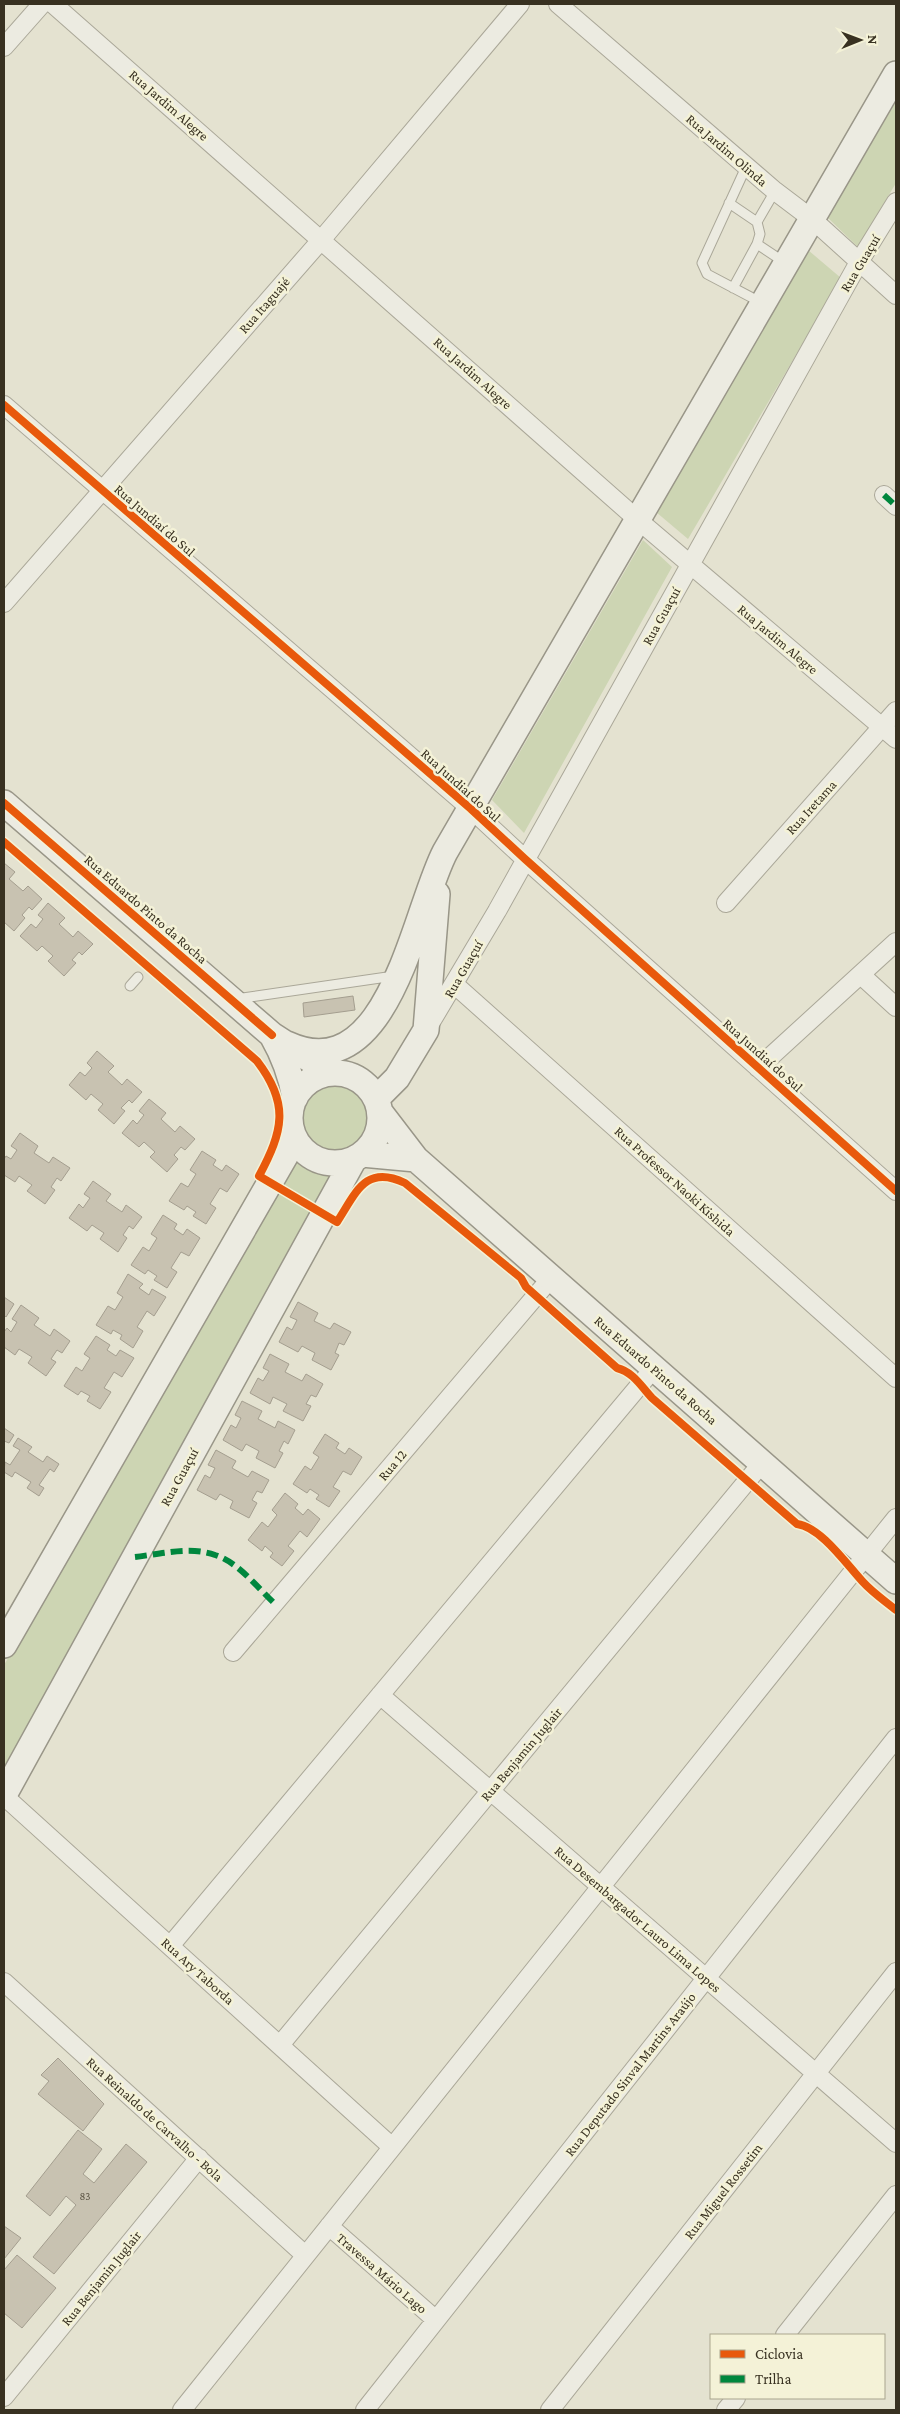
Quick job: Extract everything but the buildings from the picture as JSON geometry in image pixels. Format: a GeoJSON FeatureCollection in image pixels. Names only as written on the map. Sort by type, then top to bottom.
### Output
{"type":"FeatureCollection","features":[{"type":"Feature","properties":{"kind":"main road","name":"Rua Guaçuí"},"geometry":{"type":"LineString","coordinates":[[352,1041],[369,1027],[384,1005],[399,976],[439,864],[896,74]]}},
{"type":"Feature","properties":{"kind":"main road","name":"Rua Eduardo Pinto da Rocha"},"geometry":{"type":"LineString","coordinates":[[4,802],[279,1040],[338,1074]]}},
{"type":"Feature","properties":{"kind":"main road","name":"Rua Guaçuí"},"geometry":{"type":"LineString","coordinates":[[378,1105],[426,1030],[439,864]]}},
{"type":"Feature","properties":{"kind":"main road"},"geometry":{"type":"LineString","coordinates":[[399,976],[411,981],[422,992],[426,1030]]}},
{"type":"Feature","properties":{"kind":"main road","name":"Rua Eduardo Pinto da Rocha"},"geometry":{"type":"LineString","coordinates":[[279,1040],[306,1051],[319,1052],[337,1048],[352,1041]]}},
{"type":"Feature","properties":{"kind":"main road","name":"Rua Eduardo Pinto da Rocha"},"geometry":{"type":"LineString","coordinates":[[279,1040],[291,1076],[295,1098]]}},
{"type":"Feature","properties":{"kind":"main road"},"geometry":{"type":"LineString","coordinates":[[338,1074],[352,1041]]}},
{"type":"Feature","properties":{"kind":"main road"},"geometry":{"type":"LineString","coordinates":[[358,1156],[376,1135],[378,1105],[363,1083],[338,1074],[317,1077],[304,1085],[295,1098],[290,1111],[290,1126],[295,1140],[304,1151],[328,1163],[341,1163],[358,1156],[416,1159]]}},
{"type":"Feature","properties":{"kind":"main road","name":"Rua Eduardo Pinto da Rocha"},"geometry":{"type":"LineString","coordinates":[[378,1105],[416,1159],[896,1581]]}},
{"type":"Feature","properties":{"kind":"main road"},"geometry":{"type":"LineString","coordinates":[[4,1645],[295,1140]]}},
{"type":"Feature","properties":{"kind":"main road","name":"Rua Guaçuí"},"geometry":{"type":"LineString","coordinates":[[4,1795],[358,1156]]}},
{"type":"Feature","properties":{"kind":"street"},"geometry":{"type":"LineString","coordinates":[[4,47],[42,4]]}},
{"type":"Feature","properties":{"kind":"street","name":"Rua Jardim Alegre"},"geometry":{"type":"LineString","coordinates":[[53,4],[322,239],[638,520],[896,739]]}},
{"type":"Feature","properties":{"kind":"street","name":"Rua Itaguajé"},"geometry":{"type":"LineString","coordinates":[[4,603],[101,489],[322,239],[520,4]]}},
{"type":"Feature","properties":{"kind":"street","name":"Rua Jardim Olinda"},"geometry":{"type":"LineString","coordinates":[[558,4],[746,167],[812,219],[896,295]]}},
{"type":"Feature","properties":{"kind":"street","name":"Rua Guaçuí"},"geometry":{"type":"LineString","coordinates":[[426,1030],[454,984],[859,262],[896,202]]}},
{"type":"Feature","properties":{"kind":"street","name":"Rua Jundiaí do Sul"},"geometry":{"type":"LineString","coordinates":[[4,404],[471,808],[524,859],[896,1191]]}},
{"type":"Feature","properties":{"kind":"street","name":"Rua Iretama"},"geometry":{"type":"LineString","coordinates":[[726,903],[896,711]]}},
{"type":"Feature","properties":{"kind":"street"},"geometry":{"type":"LineString","coordinates":[[758,1068],[896,942]]}},
{"type":"Feature","properties":{"kind":"street"},"geometry":{"type":"LineString","coordinates":[[861,975],[896,1007]]}},
{"type":"Feature","properties":{"kind":"street","name":"Rua Professor Naoki Kishida"},"geometry":{"type":"LineString","coordinates":[[454,984],[896,1378]]}},
{"type":"Feature","properties":{"kind":"street","name":"Rua 12"},"geometry":{"type":"LineString","coordinates":[[233,1652],[551,1278]]}},
{"type":"Feature","properties":{"kind":"street"},"geometry":{"type":"LineString","coordinates":[[170,1946],[654,1368]]}},
{"type":"Feature","properties":{"kind":"street","name":"Rua Benjamin Juglair"},"geometry":{"type":"LineString","coordinates":[[280,2045],[762,1463]]}},
{"type":"Feature","properties":{"kind":"street"},"geometry":{"type":"LineString","coordinates":[[182,2410],[896,1518]]}},
{"type":"Feature","properties":{"kind":"street","name":"Rua Desembargador Lauro Lima Lopes"},"geometry":{"type":"LineString","coordinates":[[380,1695],[896,2143]]}},
{"type":"Feature","properties":{"kind":"street","name":"Rua Deputado Sinval Martins Araújo"},"geometry":{"type":"LineString","coordinates":[[365,2410],[896,1738]]}},
{"type":"Feature","properties":{"kind":"street","name":"Rua Ary Taborda"},"geometry":{"type":"LineString","coordinates":[[4,1795],[392,2146]]}},
{"type":"Feature","properties":{"kind":"street","name":"Rua Miguel Rossetim"},"geometry":{"type":"LineString","coordinates":[[550,2410],[896,1972]]}},
{"type":"Feature","properties":{"kind":"street","name":"Rua Reinaldo de Carvalho - Bola"},"geometry":{"type":"LineString","coordinates":[[4,1982],[305,2255]]}},
{"type":"Feature","properties":{"kind":"street","name":"Rua Benjamin Juglair"},"geometry":{"type":"LineString","coordinates":[[4,2397],[199,2158]]}},
{"type":"Feature","properties":{"kind":"street"},"geometry":{"type":"LineString","coordinates":[[786,2334],[896,2195]]}},
{"type":"Feature","properties":{"kind":"street","name":"Travessa Mário Lago"},"geometry":{"type":"LineString","coordinates":[[328,2226],[436,2320]]}},
{"type":"Feature","properties":{"kind":"street"},"geometry":{"type":"LineString","coordinates":[[726,2410],[735,2399]]}},
{"type":"Feature","properties":{"kind":"lane"},"geometry":{"type":"LineString","coordinates":[[746,167],[702,263],[707,274],[763,304]]}},
{"type":"Feature","properties":{"kind":"lane"},"geometry":{"type":"LineString","coordinates":[[757,222],[775,191]]}},
{"type":"Feature","properties":{"kind":"lane"},"geometry":{"type":"LineString","coordinates":[[730,204],[757,222],[760,234],[758,244],[734,288]]}},
{"type":"Feature","properties":{"kind":"lane"},"geometry":{"type":"LineString","coordinates":[[758,244],[786,264]]}},
{"type":"Feature","properties":{"kind":"lane"},"geometry":{"type":"LineString","coordinates":[[231,1000],[399,976]]}},
{"type":"Feature","properties":{"kind":"lane"},"geometry":{"type":"LineString","coordinates":[[130,986],[138,977]]}},
{"type":"Feature","properties":{"kind":"green space"},"geometry":{"type":"Polygon","coordinates":[[[896,102],[896,183],[858,247],[827,217],[896,102]]]}},
{"type":"Feature","properties":{"kind":"green space"},"geometry":{"type":"Polygon","coordinates":[[[808,250],[841,278],[688,539],[656,512],[808,250]]]}},
{"type":"Feature","properties":{"kind":"green space"},"geometry":{"type":"Polygon","coordinates":[[[643,540],[672,567],[524,833],[492,800],[643,540]]]}},
{"type":"Feature","properties":{"kind":"green space"},"geometry":{"type":"Polygon","coordinates":[[[335,1081],[350,1084],[362,1092],[370,1104],[373,1119],[370,1134],[362,1146],[350,1154],[335,1157],[320,1154],[308,1146],[300,1134],[297,1119],[300,1104],[308,1092],[320,1084],[335,1081]]]}},
{"type":"Feature","properties":{"kind":"green space"},"geometry":{"type":"Polygon","coordinates":[[[296,1160],[336,1177],[4,1772],[4,1665],[296,1160]]]}},
{"type":"Feature","properties":{"kind":"marked path"},"geometry":{"type":"LineString","coordinates":[[884,495],[896,506]]}},
{"type":"Feature","properties":{"kind":"marked path"},"geometry":{"type":"LineString","coordinates":[[135,1557],[186,1551],[205,1552],[215,1555],[232,1563],[274,1603]]}},
{"type":"Feature","properties":{"kind":"cycle path"},"geometry":{"type":"LineString","coordinates":[[4,405],[471,809],[896,1191]]}},
{"type":"Feature","properties":{"kind":"cycle path"},"geometry":{"type":"LineString","coordinates":[[4,803],[272,1035]]}},
{"type":"Feature","properties":{"kind":"cycle path"},"geometry":{"type":"LineString","coordinates":[[4,842],[257,1061],[268,1076],[275,1091],[279,1118],[278,1131],[259,1176],[337,1222],[356,1192],[371,1179],[380,1177],[391,1178],[405,1183],[521,1278],[526,1287],[617,1368],[632,1376],[652,1398],[797,1524],[806,1527],[824,1539],[867,1586],[896,1610]]}}]}
